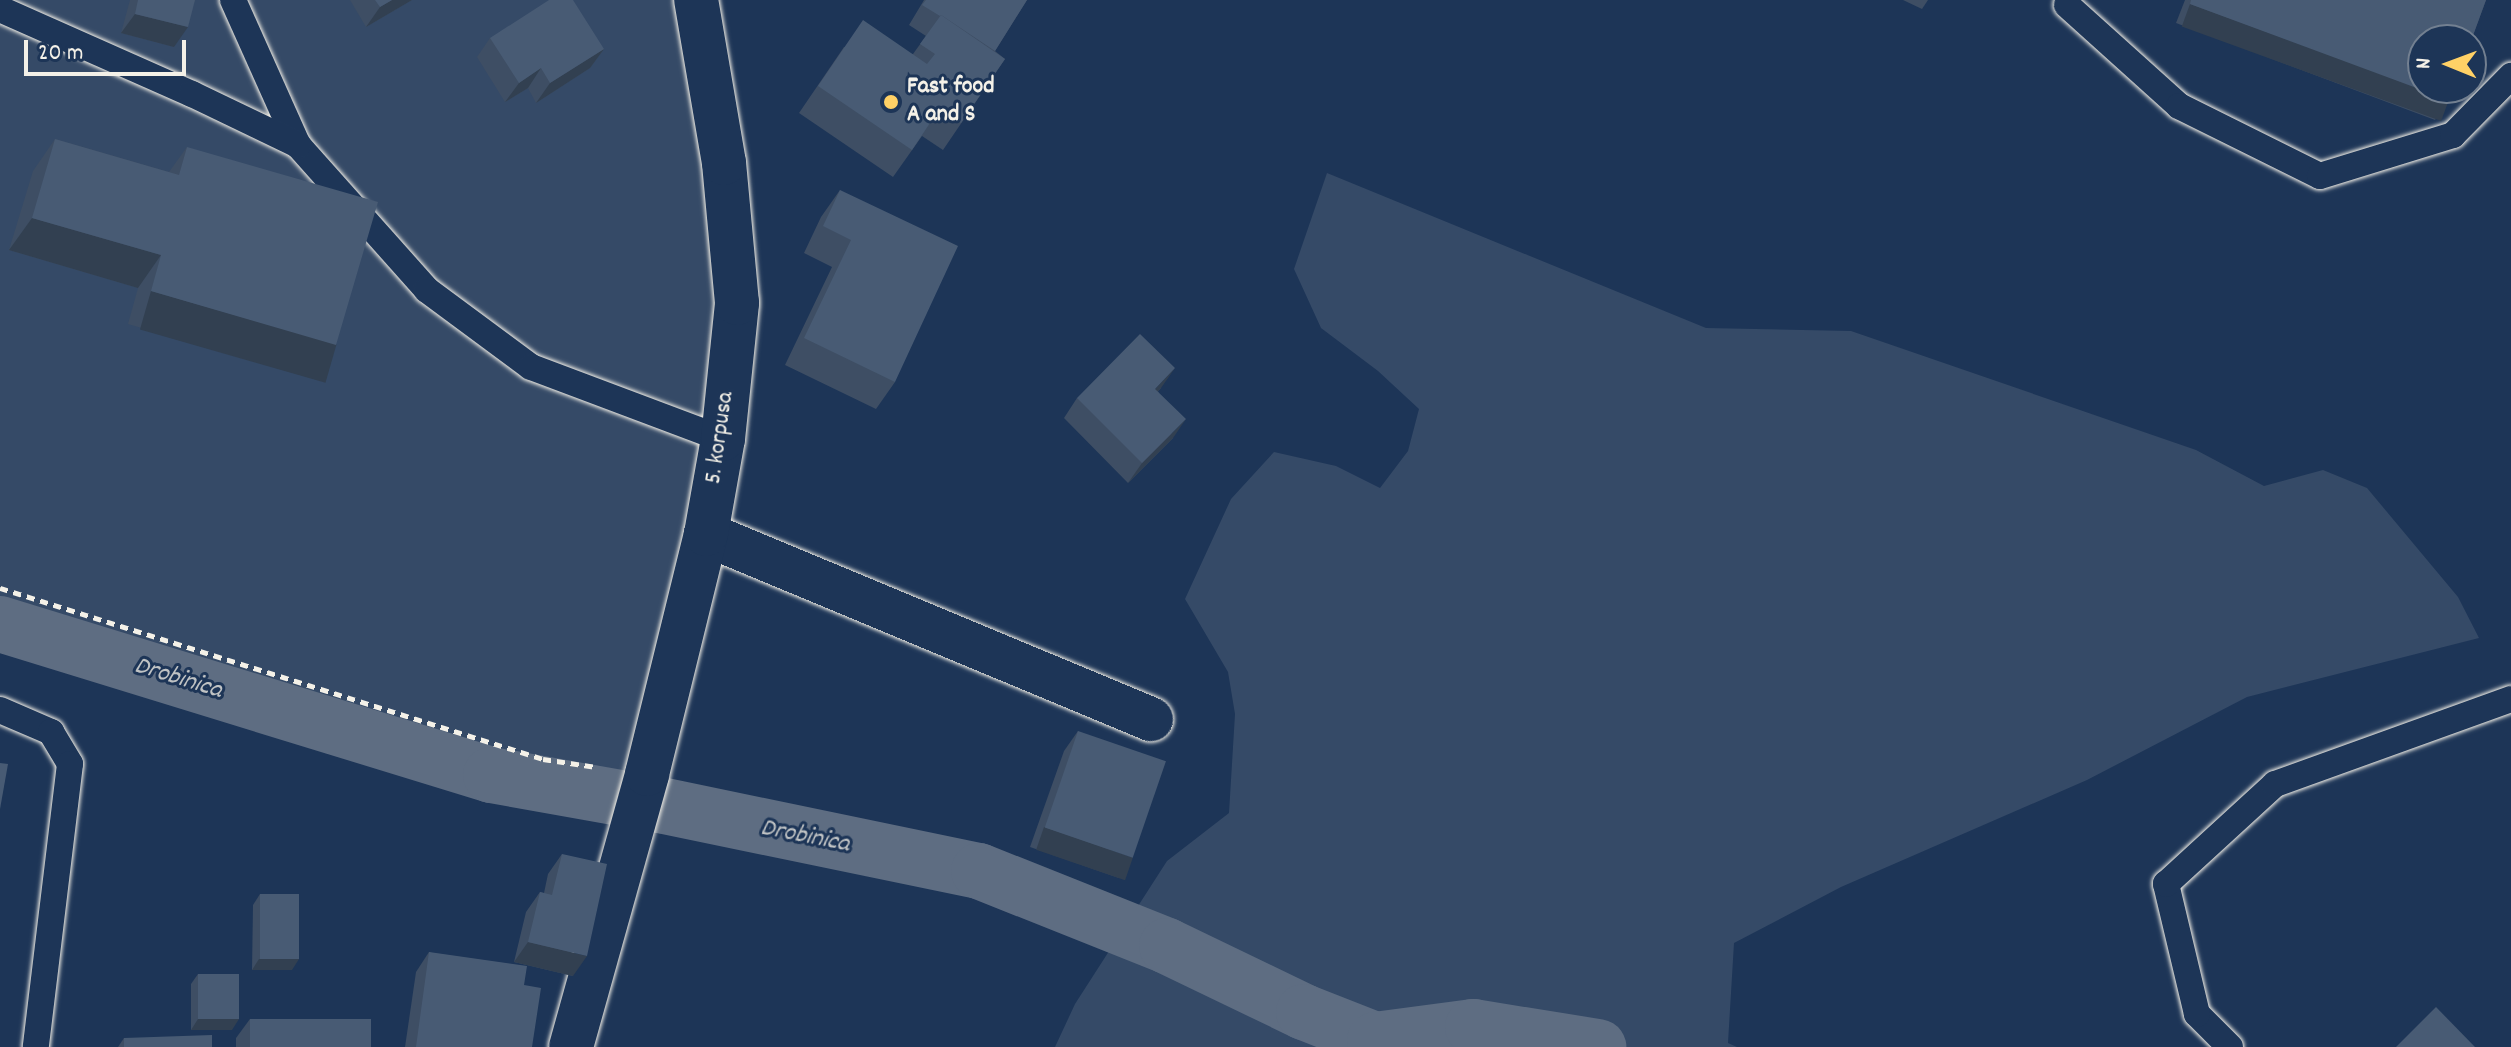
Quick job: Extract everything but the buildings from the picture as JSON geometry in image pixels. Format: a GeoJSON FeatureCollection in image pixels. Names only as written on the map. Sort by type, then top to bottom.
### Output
{"type":"FeatureCollection","features":[{"type":"Feature","properties":{"kind":"street","name":"5. korpusa"},"geometry":{"type":"LineString","coordinates":[[571,1047],[647,774],[706,534],[723,439],[737,303],[724,163],[696,0]]}},
{"type":"Feature","properties":{"kind":"street"},"geometry":{"type":"LineString","coordinates":[[706,534],[1151,719]]}},
{"type":"Feature","properties":{"kind":"lane"},"geometry":{"type":"LineString","coordinates":[[233,0],[298,145],[427,290],[531,367],[723,439]]}},
{"type":"Feature","properties":{"kind":"lane"},"geometry":{"type":"LineString","coordinates":[[2067,5],[2179,106],[2320,176],[2453,135],[2511,76]]}},
{"type":"Feature","properties":{"kind":"lane"},"geometry":{"type":"LineString","coordinates":[[0,9],[298,145]]}},
{"type":"Feature","properties":{"kind":"lane"},"geometry":{"type":"LineString","coordinates":[[2230,1047],[2197,1014],[2166,884],[2275,784],[2511,699]]}},
{"type":"Feature","properties":{"kind":"lane"},"geometry":{"type":"LineString","coordinates":[[0,710],[51,732],[70,764],[36,1047]]}},
{"type":"Feature","properties":{"kind":"path"},"geometry":{"type":"LineString","coordinates":[[0,588],[543,759],[647,774]]}},
{"type":"Feature","properties":{"kind":"shaded area"},"geometry":{"type":"Polygon","coordinates":[[[0,0],[696,0],[737,303],[660,805],[491,775],[0,624],[0,0]]]}},
{"type":"Feature","properties":{"kind":"shaded area"},"geometry":{"type":"Polygon","coordinates":[[[1327,173],[1706,328],[1851,331],[2196,450],[2264,486],[2323,470],[2367,488],[2458,597],[2479,638],[2247,697],[2087,780],[1841,887],[1734,943],[1728,1043],[1737,1047],[1055,1047],[1075,1004],[1167,861],[1229,813],[1235,714],[1228,672],[1185,599],[1231,499],[1274,452],[1336,466],[1380,488],[1408,451],[1419,409],[1378,371],[1321,328],[1294,269],[1327,173]]]}},
{"type":"Feature","properties":{"kind":"waterway","name":"Drobinica"},"geometry":{"type":"LineString","coordinates":[[0,624],[491,775],[660,805],[979,871],[1167,946],[1304,1012],[1375,1040],[1473,1027],[1598,1047]]}},
{"type":"Feature","properties":{"kind":"place","name":"Fast food A and S"},"geometry":{"type":"Point","coordinates":[891,102]}}]}
